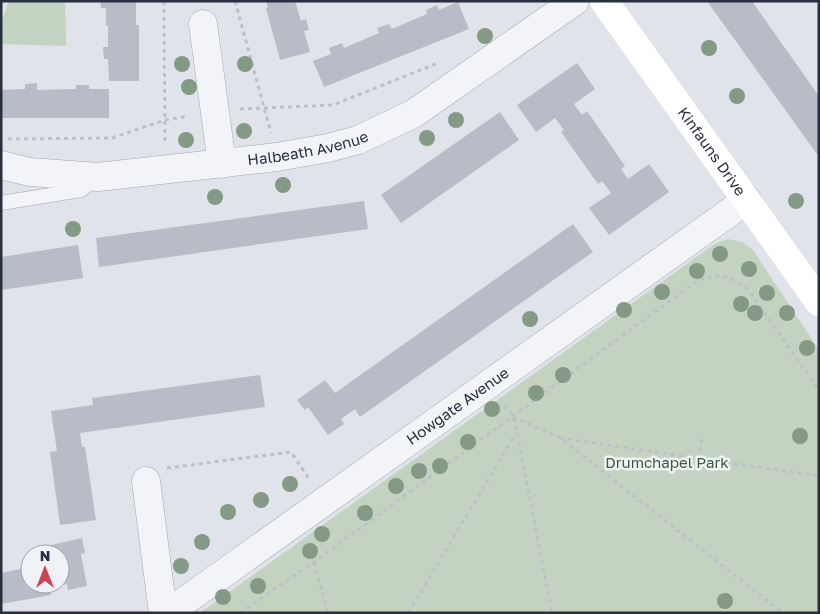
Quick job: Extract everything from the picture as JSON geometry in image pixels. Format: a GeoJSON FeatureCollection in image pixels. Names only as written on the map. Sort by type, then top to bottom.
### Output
{"type":"FeatureCollection","features":[{"type":"Feature","properties":{"kind":"street","name":"Halbeath Avenue"},"geometry":{"type":"LineString","coordinates":[[1,165],[30,172],[98,177],[278,157],[328,148],[358,140],[413,114],[575,1]]}},
{"type":"Feature","properties":{"kind":"street","name":"Kinfauns Drive"},"geometry":{"type":"LineString","coordinates":[[604,1],[819,302]]}},
{"type":"Feature","properties":{"kind":"street"},"geometry":{"type":"LineString","coordinates":[[203,24],[222,164]]}},
{"type":"Feature","properties":{"kind":"street","name":"Howgate Avenue"},"geometry":{"type":"LineString","coordinates":[[168,613],[747,200]]}},
{"type":"Feature","properties":{"kind":"street"},"geometry":{"type":"LineString","coordinates":[[146,481],[163,613]]}},
{"type":"Feature","properties":{"kind":"lane"},"geometry":{"type":"LineString","coordinates":[[1,203],[81,190],[98,177]]}},
{"type":"Feature","properties":{"kind":"path"},"geometry":{"type":"LineString","coordinates":[[164,1],[165,171]]}},
{"type":"Feature","properties":{"kind":"path"},"geometry":{"type":"LineString","coordinates":[[235,1],[278,157]]}},
{"type":"Feature","properties":{"kind":"path"},"geometry":{"type":"LineString","coordinates":[[240,613],[314,562],[697,281],[710,276],[725,276],[739,281],[750,291],[819,390]]}},
{"type":"Feature","properties":{"kind":"path"},"geometry":{"type":"LineString","coordinates":[[513,416],[552,613]]}},
{"type":"Feature","properties":{"kind":"path"},"geometry":{"type":"LineString","coordinates":[[513,416],[559,438],[783,613]]}},
{"type":"Feature","properties":{"kind":"path"},"geometry":{"type":"LineString","coordinates":[[408,613],[517,432]]}},
{"type":"Feature","properties":{"kind":"path"},"geometry":{"type":"LineString","coordinates":[[700,459],[702,437]]}},
{"type":"Feature","properties":{"kind":"path"},"geometry":{"type":"LineString","coordinates":[[559,438],[819,476]]}},
{"type":"Feature","properties":{"kind":"path"},"geometry":{"type":"LineString","coordinates":[[146,481],[144,471],[291,452],[324,502]]}},
{"type":"Feature","properties":{"kind":"path"},"geometry":{"type":"LineString","coordinates":[[314,562],[328,613]]}},
{"type":"Feature","properties":{"kind":"green space"},"geometry":{"type":"Polygon","coordinates":[[[9,1],[65,1],[66,46],[1,44],[1,23],[9,1]]]}},
{"type":"Feature","properties":{"kind":"green space","name":"Drumchapel Park"},"geometry":{"type":"Polygon","coordinates":[[[728,239],[742,242],[753,250],[819,350],[819,613],[200,613],[716,243],[728,239]]]}},
{"type":"Feature","properties":{"kind":"building"},"geometry":{"type":"Polygon","coordinates":[[[100,1],[136,1],[136,25],[139,25],[139,81],[109,81],[108,59],[104,59],[103,47],[108,47],[108,25],[106,26],[106,8],[101,8],[100,1]]]}},
{"type":"Feature","properties":{"kind":"building"},"geometry":{"type":"Polygon","coordinates":[[[266,1],[295,1],[301,21],[306,19],[309,30],[304,31],[310,52],[280,60],[266,8],[268,7],[266,1]]]}},
{"type":"Feature","properties":{"kind":"building"},"geometry":{"type":"Polygon","coordinates":[[[707,1],[752,1],[819,96],[819,157],[707,1]]]}},
{"type":"Feature","properties":{"kind":"building"},"geometry":{"type":"Polygon","coordinates":[[[458,2],[469,29],[324,87],[313,61],[331,54],[329,48],[342,43],[344,48],[379,33],[377,28],[389,24],[392,29],[427,14],[426,10],[437,5],[439,10],[458,2]]]}},
{"type":"Feature","properties":{"kind":"building"},"geometry":{"type":"Polygon","coordinates":[[[577,63],[595,89],[574,104],[582,115],[587,111],[625,166],[621,169],[628,179],[649,164],[669,192],[609,235],[589,208],[611,193],[602,181],[598,184],[561,132],[564,130],[555,118],[536,132],[517,105],[577,63]]]}},
{"type":"Feature","properties":{"kind":"building"},"geometry":{"type":"Polygon","coordinates":[[[37,83],[37,90],[76,89],[76,85],[89,85],[89,89],[109,89],[109,118],[1,118],[1,90],[25,89],[25,84],[37,83]]]}},
{"type":"Feature","properties":{"kind":"building"},"geometry":{"type":"Polygon","coordinates":[[[500,112],[519,140],[401,223],[381,195],[500,112]]]}},
{"type":"Feature","properties":{"kind":"building"},"geometry":{"type":"Polygon","coordinates":[[[364,201],[368,229],[99,267],[96,238],[364,201]]]}},
{"type":"Feature","properties":{"kind":"building"},"geometry":{"type":"Polygon","coordinates":[[[573,224],[593,252],[360,417],[355,409],[341,419],[344,424],[328,435],[308,407],[305,410],[297,400],[325,380],[335,393],[573,224]]]}},
{"type":"Feature","properties":{"kind":"building"},"geometry":{"type":"Polygon","coordinates":[[[78,245],[83,278],[1,290],[1,257],[78,245]]]}},
{"type":"Feature","properties":{"kind":"building"},"geometry":{"type":"Polygon","coordinates":[[[260,375],[265,407],[80,433],[82,447],[85,447],[96,520],[60,525],[50,452],[57,451],[51,411],[93,405],[92,398],[260,375]]]}},
{"type":"Feature","properties":{"kind":"building"},"geometry":{"type":"Polygon","coordinates":[[[82,538],[85,553],[81,554],[87,586],[70,590],[70,544],[56,544],[82,538]]]}},
{"type":"Feature","properties":{"kind":"building"},"geometry":{"type":"Polygon","coordinates":[[[20,569],[20,594],[51,595],[1,604],[1,573],[20,569]]]}}]}
